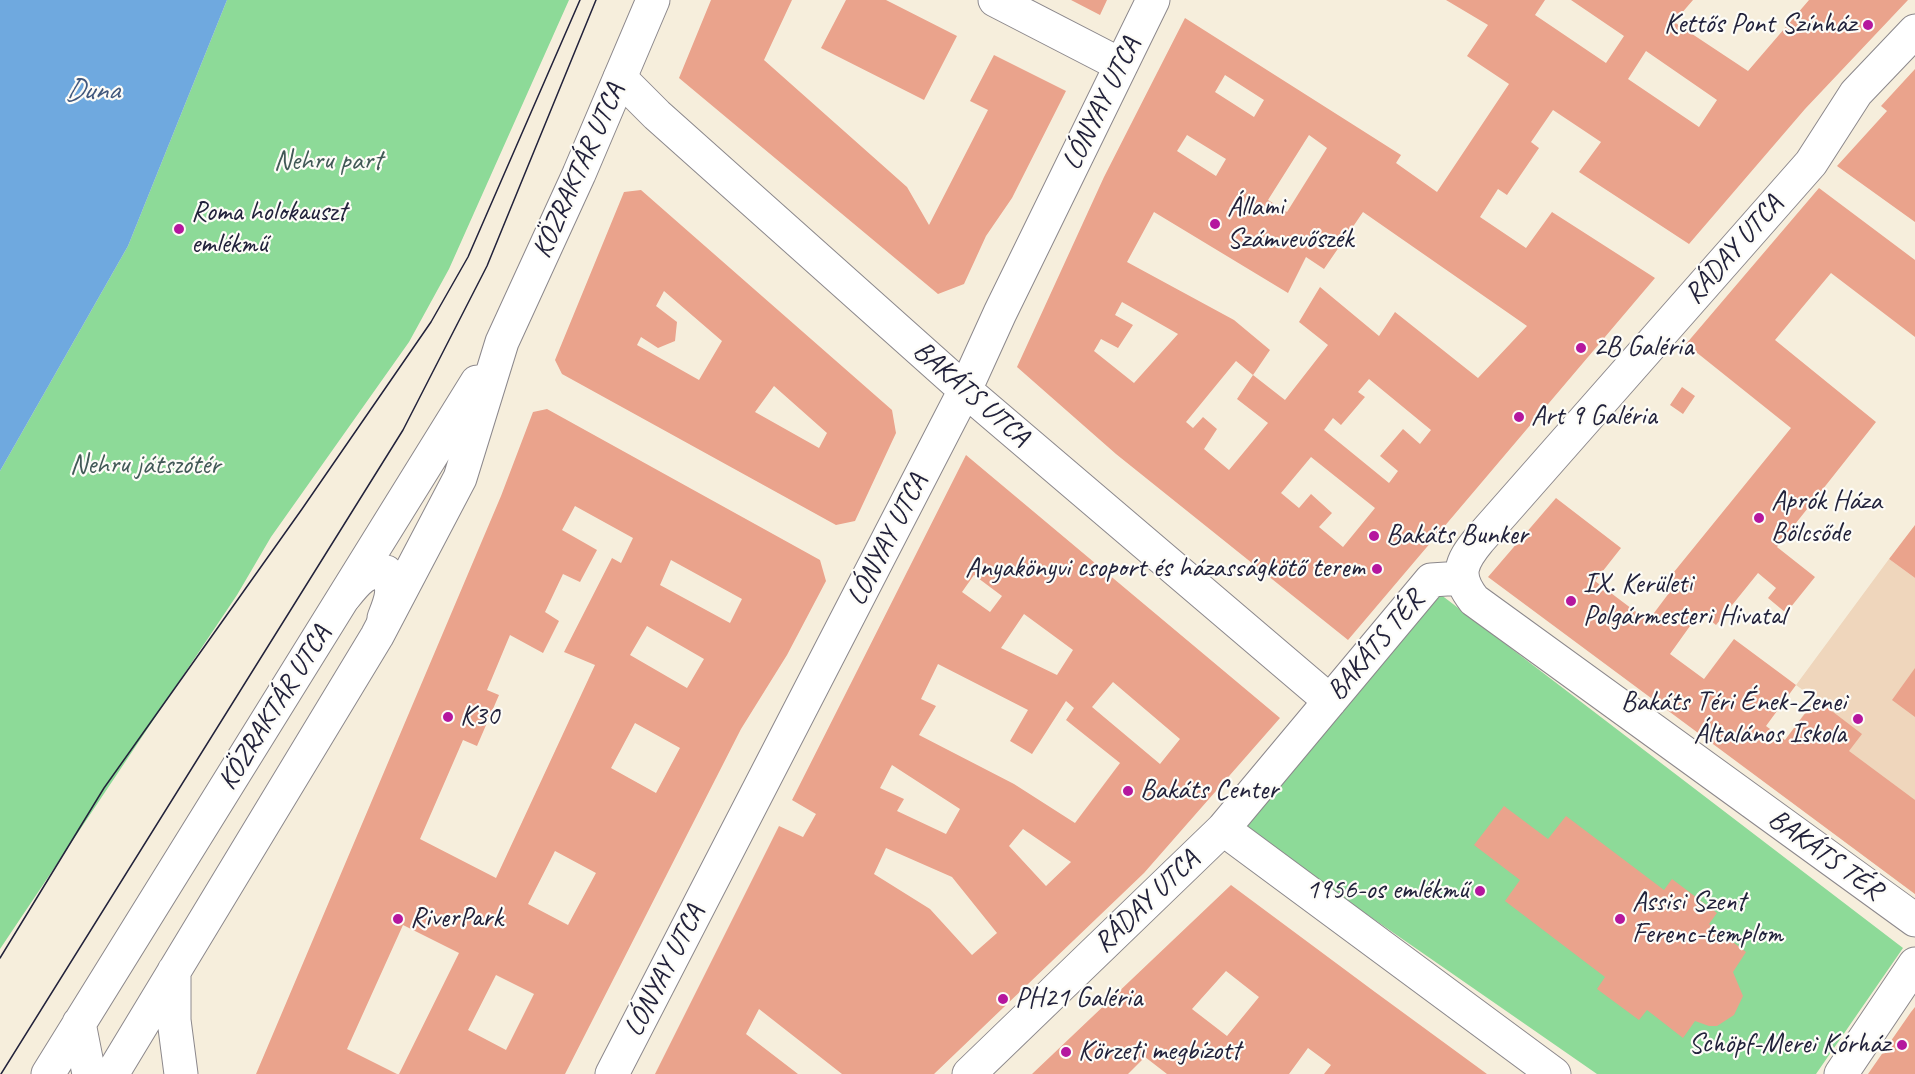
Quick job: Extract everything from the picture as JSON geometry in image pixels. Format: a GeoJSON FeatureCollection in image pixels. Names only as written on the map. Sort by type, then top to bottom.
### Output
{"type":"FeatureCollection","features":[{"type":"Feature","properties":{"kind":"street","name":"KÖZRAKTÁR UTCA"},"geometry":{"type":"LineString","coordinates":[[112,1074],[377,636],[459,478],[502,342],[653,0]]}},
{"type":"Feature","properties":{"kind":"street"},"geometry":{"type":"LineString","coordinates":[[995,0],[1121,65]]}},
{"type":"Feature","properties":{"kind":"street","name":"LÓNYAY UTCA"},"geometry":{"type":"LineString","coordinates":[[612,1074],[965,390],[1153,0]]}},
{"type":"Feature","properties":{"kind":"street","name":"RÁDAY UTCA"},"geometry":{"type":"LineString","coordinates":[[1462,578],[1466,556],[1479,540],[1811,162],[1856,93],[1915,31]]}},
{"type":"Feature","properties":{"kind":"street","name":"BAKÁTS UTCA"},"geometry":{"type":"LineString","coordinates":[[620,78],[674,130],[965,390],[1330,701]]}},
{"type":"Feature","properties":{"kind":"street","name":"KÖZRAKTÁR UTCA"},"geometry":{"type":"LineString","coordinates":[[48,1074],[502,342]]}},
{"type":"Feature","properties":{"kind":"street"},"geometry":{"type":"LineString","coordinates":[[337,608],[364,575],[376,570],[386,572],[392,582],[393,597],[377,636]]}},
{"type":"Feature","properties":{"kind":"street","name":"BAKÁTS TÉR"},"geometry":{"type":"LineString","coordinates":[[1223,829],[1431,580],[1462,578],[1466,590],[1474,600],[1915,920]]}},
{"type":"Feature","properties":{"kind":"street"},"geometry":{"type":"LineString","coordinates":[[1223,829],[1554,1074]]}},
{"type":"Feature","properties":{"kind":"street","name":"RÁDAY UTCA"},"geometry":{"type":"LineString","coordinates":[[969,1074],[1223,829]]}},
{"type":"Feature","properties":{"kind":"street"},"geometry":{"type":"LineString","coordinates":[[1841,1074],[1915,964]]}},
{"type":"Feature","properties":{"kind":"street"},"geometry":{"type":"LineString","coordinates":[[174,971],[174,1020],[181,1074]]}},
{"type":"Feature","properties":{"kind":"street"},"geometry":{"type":"LineString","coordinates":[[79,1023],[89,1074]]}},
{"type":"Feature","properties":{"kind":"shaded area","name":"Bakáts Téri Ének-Zenei Általános Iskola"},"geometry":{"type":"Polygon","coordinates":[[[1889,559],[1915,578],[1915,894],[1758,777],[1815,699],[1796,685],[1889,559]]]}},
{"type":"Feature","properties":{"kind":"green space","name":"Nehru part"},"geometry":{"type":"Polygon","coordinates":[[[227,0],[569,0],[449,269],[409,342],[271,537],[237,595],[0,949],[0,471],[128,246],[227,0]]]}},
{"type":"Feature","properties":{"kind":"green space"},"geometry":{"type":"Polygon","coordinates":[[[1436,591],[1903,948],[1816,1074],[1597,1074],[1238,825],[1436,591]]]}},
{"type":"Feature","properties":{"kind":"water","name":"Duna"},"geometry":{"type":"Polygon","coordinates":[[[0,0],[227,0],[128,246],[0,471],[0,0]]]}},
{"type":"Feature","properties":{"kind":"building"},"geometry":{"type":"Polygon","coordinates":[[[711,0],[792,0],[764,60],[907,187],[929,225],[988,110],[970,101],[994,55],[1066,91],[1012,198],[986,236],[964,284],[938,294],[679,78],[711,0]]]}},
{"type":"Feature","properties":{"kind":"building"},"geometry":{"type":"Polygon","coordinates":[[[846,0],[886,0],[957,36],[924,100],[821,48],[846,0]]]}},
{"type":"Feature","properties":{"kind":"building"},"geometry":{"type":"Polygon","coordinates":[[[1071,0],[1107,0],[1100,15],[1071,0]]]}},
{"type":"Feature","properties":{"kind":"building"},"geometry":{"type":"Polygon","coordinates":[[[1446,0],[1545,0],[1535,15],[1606,63],[1624,36],[1571,0],[1693,0],[1674,22],[1748,71],[1809,0],[1908,0],[1805,109],[1689,244],[1579,172],[1601,142],[1553,110],[1531,142],[1539,148],[1507,195],[1498,189],[1480,217],[1526,248],[1552,212],[1655,278],[1348,640],[1116,454],[1017,367],[1104,177],[1185,18],[1401,155],[1396,163],[1437,192],[1509,84],[1467,56],[1488,25],[1446,0]],[[1646,51],[1628,79],[1699,127],[1717,100],[1646,51]],[[1225,75],[1215,92],[1254,117],[1264,100],[1225,75]],[[1187,135],[1177,151],[1216,176],[1226,159],[1187,135]],[[1309,135],[1268,200],[1287,212],[1327,148],[1309,135]],[[1154,212],[1127,262],[1234,320],[1270,350],[1253,375],[1285,400],[1328,345],[1299,322],[1320,287],[1379,336],[1395,312],[1478,378],[1527,326],[1363,212],[1324,269],[1306,257],[1288,293],[1154,212]],[[1122,302],[1115,315],[1133,325],[1118,348],[1101,339],[1094,351],[1134,383],[1178,334],[1122,302]],[[1236,361],[1186,422],[1193,428],[1203,417],[1217,429],[1204,449],[1229,470],[1268,423],[1237,399],[1253,375],[1236,361]],[[1369,379],[1358,392],[1365,397],[1341,425],[1333,418],[1324,430],[1389,483],[1398,471],[1380,456],[1403,429],[1420,444],[1431,430],[1369,379]],[[1311,457],[1281,493],[1299,508],[1311,494],[1332,513],[1319,527],[1343,547],[1375,508],[1311,457]]]}},
{"type":"Feature","properties":{"kind":"building"},"geometry":{"type":"Polygon","coordinates":[[[1915,69],[1915,222],[1837,166],[1887,111],[1881,106],[1915,69]]]}},
{"type":"Feature","properties":{"kind":"building"},"geometry":{"type":"Polygon","coordinates":[[[1819,188],[1915,260],[1915,337],[1831,273],[1775,340],[1876,422],[1777,547],[1815,577],[1786,613],[1768,598],[1776,588],[1758,573],[1716,625],[1700,612],[1670,654],[1704,679],[1734,639],[1796,685],[1766,726],[1785,740],[1816,699],[1862,734],[1849,751],[1915,800],[1915,894],[1488,577],[1556,498],[1621,548],[1595,581],[1648,621],[1672,589],[1665,583],[1791,428],[1686,344],[1819,188]]]}},
{"type":"Feature","properties":{"kind":"building"},"geometry":{"type":"Polygon","coordinates":[[[641,190],[892,410],[896,433],[855,521],[836,525],[562,374],[555,360],[624,192],[641,190]],[[664,291],[656,306],[677,322],[675,341],[658,348],[641,337],[637,345],[699,380],[722,341],[664,291]],[[774,386],[755,412],[819,448],[827,433],[774,386]]]}},
{"type":"Feature","properties":{"kind":"building"},"geometry":{"type":"Polygon","coordinates":[[[1682,387],[1695,396],[1683,414],[1670,405],[1682,387]]]}},
{"type":"Feature","properties":{"kind":"building"},"geometry":{"type":"Polygon","coordinates":[[[547,409],[820,560],[826,581],[787,655],[741,729],[565,1074],[399,1074],[459,953],[403,925],[347,1049],[397,1074],[256,1074],[501,496],[533,412],[547,409]],[[575,506],[562,530],[597,550],[580,582],[563,574],[545,612],[559,621],[543,653],[510,635],[487,690],[499,695],[477,746],[463,740],[420,839],[496,878],[595,665],[564,652],[612,558],[621,563],[633,538],[575,506]],[[671,560],[660,585],[730,623],[742,599],[671,560]],[[647,626],[630,655],[687,688],[704,659],[647,626]],[[635,723],[611,768],[656,793],[680,748],[635,723]],[[555,851],[528,904],[568,925],[596,873],[555,851]],[[496,975],[468,1030],[506,1050],[534,994],[496,975]]]}},
{"type":"Feature","properties":{"kind":"building"},"geometry":{"type":"Polygon","coordinates":[[[966,455],[1280,718],[1144,873],[934,1074],[842,1074],[759,1009],[746,1034],[798,1074],[655,1074],[779,826],[803,837],[816,814],[792,800],[966,455]],[[974,575],[962,592],[990,612],[1002,596],[974,575]],[[1024,614],[1001,648],[1057,675],[1073,650],[1024,614]],[[938,664],[921,699],[936,706],[919,735],[1014,784],[1075,823],[1120,763],[1066,720],[1074,708],[1066,701],[1032,754],[1010,741],[1028,710],[938,664]],[[1113,682],[1092,707],[1160,764],[1180,739],[1113,682]],[[892,765],[880,788],[904,799],[897,811],[946,834],[960,809],[892,765]],[[1023,829],[1009,846],[1046,886],[1071,862],[1023,829]],[[886,848],[874,874],[930,909],[972,955],[997,933],[952,877],[886,848]]]}},
{"type":"Feature","properties":{"kind":"building"},"geometry":{"type":"Polygon","coordinates":[[[1915,525],[1915,578],[1889,559],[1915,525]]]}},
{"type":"Feature","properties":{"kind":"building"},"geometry":{"type":"Polygon","coordinates":[[[1915,668],[1915,717],[1892,700],[1915,668]]]}},
{"type":"Feature","properties":{"kind":"building","name":"Assisi Szent Ferenc-templom"},"geometry":{"type":"Polygon","coordinates":[[[1504,806],[1548,839],[1566,816],[1664,890],[1672,879],[1717,913],[1709,924],[1746,952],[1733,972],[1743,996],[1734,1015],[1717,1026],[1695,1021],[1683,1038],[1647,1010],[1639,1020],[1597,989],[1605,977],[1505,901],[1520,880],[1474,845],[1504,806]]]}},
{"type":"Feature","properties":{"kind":"building"},"geometry":{"type":"Polygon","coordinates":[[[1231,885],[1487,1074],[1324,1074],[1331,1065],[1308,1048],[1289,1074],[1167,1074],[1145,1057],[1128,1074],[1032,1074],[1231,885]],[[1226,971],[1192,1009],[1227,1036],[1259,997],[1226,971]]]}},
{"type":"Feature","properties":{"kind":"building","name":"Schöpf-Merei Kórház"},"geometry":{"type":"Polygon","coordinates":[[[1915,1007],[1915,1074],[1868,1074],[1911,1012],[1915,1007]]]}},
{"type":"Feature","properties":{"kind":"tram line"},"geometry":{"type":"LineString","coordinates":[[0,958],[104,788],[302,509],[431,322],[468,257],[580,0]]}},
{"type":"Feature","properties":{"kind":"tram line"},"geometry":{"type":"LineString","coordinates":[[1,1074],[403,430],[487,266],[596,0]]}},
{"type":"Feature","properties":{"kind":"place","name":"Kettős Pont Színház"},"geometry":{"type":"Point","coordinates":[1868,25]}},
{"type":"Feature","properties":{"kind":"place","name":"Állami Számvevőszék"},"geometry":{"type":"Point","coordinates":[1215,224]}},
{"type":"Feature","properties":{"kind":"place","name":"Roma holokauszt emlékmű"},"geometry":{"type":"Point","coordinates":[179,229]}},
{"type":"Feature","properties":{"kind":"place","name":"2B Galéria"},"geometry":{"type":"Point","coordinates":[1581,348]}},
{"type":"Feature","properties":{"kind":"place","name":"Art 9 Galéria"},"geometry":{"type":"Point","coordinates":[1519,417]}},
{"type":"Feature","properties":{"kind":"place","name":"Aprók Háza Bölcsőde"},"geometry":{"type":"Point","coordinates":[1759,518]}},
{"type":"Feature","properties":{"kind":"place","name":"Bakáts Bunker"},"geometry":{"type":"Point","coordinates":[1374,536]}},
{"type":"Feature","properties":{"kind":"place","name":"Anyakönyvi csoport és házasságkötő terem"},"geometry":{"type":"Point","coordinates":[1377,569]}},
{"type":"Feature","properties":{"kind":"place","name":"IX. Kerületi Polgármesteri Hivatal"},"geometry":{"type":"Point","coordinates":[1571,601]}},
{"type":"Feature","properties":{"kind":"place","name":"K30"},"geometry":{"type":"Point","coordinates":[448,717]}},
{"type":"Feature","properties":{"kind":"place","name":"Bakáts Téri Ének-Zenei Általános Iskola"},"geometry":{"type":"Point","coordinates":[1858,719]}},
{"type":"Feature","properties":{"kind":"place","name":"Bakáts Center"},"geometry":{"type":"Point","coordinates":[1128,791]}},
{"type":"Feature","properties":{"kind":"place","name":"1956-os emlékmű"},"geometry":{"type":"Point","coordinates":[1480,891]}},
{"type":"Feature","properties":{"kind":"place","name":"RiverPark"},"geometry":{"type":"Point","coordinates":[398,919]}},
{"type":"Feature","properties":{"kind":"place","name":"Assisi Szent Ferenc-templom"},"geometry":{"type":"Point","coordinates":[1620,919]}},
{"type":"Feature","properties":{"kind":"place","name":"PH21 Galéria"},"geometry":{"type":"Point","coordinates":[1003,999]}},
{"type":"Feature","properties":{"kind":"place","name":"Schöpf-Merei Kórház"},"geometry":{"type":"Point","coordinates":[1902,1045]}},
{"type":"Feature","properties":{"kind":"place","name":"Körzeti megbízott"},"geometry":{"type":"Point","coordinates":[1066,1052]}},
{"type":"Feature","properties":{"kind":"park label","name":"Nehru játszótér"},"geometry":{"type":"Point","coordinates":[145,466]}}]}
